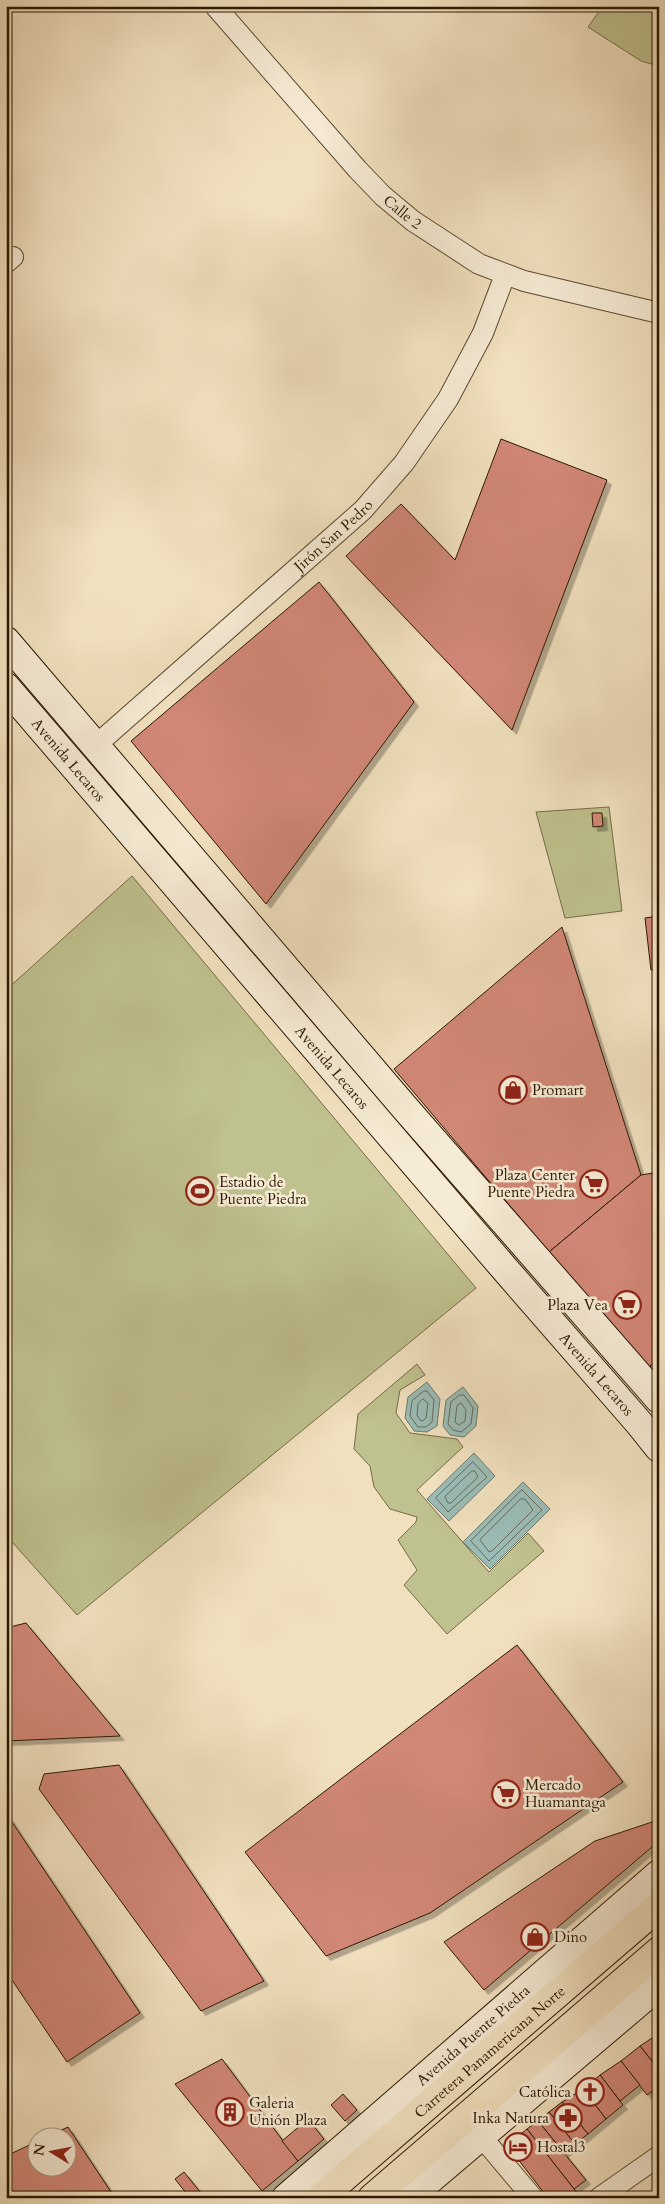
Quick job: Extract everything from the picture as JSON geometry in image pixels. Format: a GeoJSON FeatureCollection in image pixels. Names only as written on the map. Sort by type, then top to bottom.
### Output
{"type":"FeatureCollection","features":[{"type":"Feature","properties":{"kind":"highway","name":"Carretera Panamericana Norte"},"geometry":{"type":"LineString","coordinates":[[320,2198],[659,1906]]}},
{"type":"Feature","properties":{"kind":"highway"},"geometry":{"type":"LineString","coordinates":[[372,2198],[659,1951]]}},
{"type":"Feature","properties":{"kind":"main road","name":"Avenida Lecaros"},"geometry":{"type":"LineString","coordinates":[[6,641],[18,672],[95,746],[405,1108],[659,1399]]}},
{"type":"Feature","properties":{"kind":"main road","name":"Avenida Lecaros"},"geometry":{"type":"LineString","coordinates":[[6,688],[659,1448]]}},
{"type":"Feature","properties":{"kind":"main road","name":"Avenida Puente Piedra"},"geometry":{"type":"LineString","coordinates":[[286,2198],[659,1874]]}},
{"type":"Feature","properties":{"kind":"main road"},"geometry":{"type":"LineString","coordinates":[[408,2198],[659,1984]]}},
{"type":"Feature","properties":{"kind":"street","name":"Calle 2"},"geometry":{"type":"LineString","coordinates":[[215,6],[358,170],[383,196],[440,240],[479,264],[505,275],[659,313]]}},
{"type":"Feature","properties":{"kind":"street","name":"Jirón San Pedro"},"geometry":{"type":"LineString","coordinates":[[95,746],[363,510],[404,463],[448,399],[483,333],[505,275]]}},
{"type":"Feature","properties":{"kind":"street"},"geometry":{"type":"LineString","coordinates":[[480,2135],[533,2198]]}},
{"type":"Feature","properties":{"kind":"street"},"geometry":{"type":"LineString","coordinates":[[599,2198],[659,2156]]}},
{"type":"Feature","properties":{"kind":"green space"},"geometry":{"type":"Polygon","coordinates":[[[603,6],[659,6],[659,66],[641,61],[588,27],[603,6]]]}},
{"type":"Feature","properties":{"kind":"green space"},"geometry":{"type":"Polygon","coordinates":[[[609,807],[622,911],[565,918],[536,812],[609,807]]]}},
{"type":"Feature","properties":{"kind":"green space","name":"Estadio de Puente Piedra"},"geometry":{"type":"Polygon","coordinates":[[[132,876],[476,1288],[77,1615],[6,1535],[6,990],[132,876]]]}},
{"type":"Feature","properties":{"kind":"green space"},"geometry":{"type":"Polygon","coordinates":[[[417,1364],[425,1375],[400,1390],[396,1413],[410,1433],[457,1439],[463,1447],[417,1490],[489,1572],[528,1533],[544,1551],[447,1634],[404,1585],[417,1570],[398,1540],[416,1522],[417,1517],[390,1509],[374,1487],[370,1466],[354,1449],[358,1414],[417,1364]]]}},
{"type":"Feature","properties":{"kind":"water"},"geometry":{"type":"Polygon","coordinates":[[[427,1382],[440,1399],[437,1426],[427,1432],[414,1431],[405,1418],[408,1397],[427,1382]]]}},
{"type":"Feature","properties":{"kind":"water"},"geometry":{"type":"Polygon","coordinates":[[[463,1387],[478,1406],[476,1426],[464,1437],[450,1435],[443,1426],[446,1400],[463,1387]]]}},
{"type":"Feature","properties":{"kind":"water"},"geometry":{"type":"Polygon","coordinates":[[[474,1453],[495,1476],[449,1521],[427,1499],[474,1453]]]}},
{"type":"Feature","properties":{"kind":"water"},"geometry":{"type":"Polygon","coordinates":[[[523,1482],[550,1509],[490,1569],[463,1542],[523,1482]]]}},
{"type":"Feature","properties":{"kind":"building"},"geometry":{"type":"Polygon","coordinates":[[[501,439],[607,480],[512,730],[346,556],[401,504],[455,560],[501,439]]]}},
{"type":"Feature","properties":{"kind":"building"},"geometry":{"type":"Polygon","coordinates":[[[319,582],[414,702],[266,904],[131,741],[319,582]]]}},
{"type":"Feature","properties":{"kind":"building"},"geometry":{"type":"Polygon","coordinates":[[[592,813],[602,813],[603,826],[593,827],[592,813]]]}},
{"type":"Feature","properties":{"kind":"building"},"geometry":{"type":"Polygon","coordinates":[[[659,916],[659,969],[651,970],[645,918],[659,916]]]}},
{"type":"Feature","properties":{"kind":"building","name":"Promart"},"geometry":{"type":"Polygon","coordinates":[[[562,927],[641,1175],[549,1252],[394,1069],[562,927]]]}},
{"type":"Feature","properties":{"kind":"building","name":"Plaza Vea"},"geometry":{"type":"Polygon","coordinates":[[[659,1172],[659,1358],[649,1367],[549,1252],[641,1175],[659,1172]]]}},
{"type":"Feature","properties":{"kind":"building"},"geometry":{"type":"Polygon","coordinates":[[[659,1358],[659,1378],[649,1367],[659,1358]]]}},
{"type":"Feature","properties":{"kind":"building"},"geometry":{"type":"Polygon","coordinates":[[[26,1623],[120,1736],[6,1741],[6,1628],[26,1623]]]}},
{"type":"Feature","properties":{"kind":"building"},"geometry":{"type":"Polygon","coordinates":[[[517,1645],[623,1782],[430,1913],[326,1956],[245,1852],[517,1645]]]}},
{"type":"Feature","properties":{"kind":"building"},"geometry":{"type":"Polygon","coordinates":[[[119,1765],[264,1981],[201,2011],[39,1789],[44,1774],[119,1765]]]}},
{"type":"Feature","properties":{"kind":"building"},"geometry":{"type":"Polygon","coordinates":[[[6,1813],[140,2013],[67,2062],[6,1971],[6,1813]]]}},
{"type":"Feature","properties":{"kind":"building"},"geometry":{"type":"Polygon","coordinates":[[[655,1821],[659,1830],[659,1841],[484,1990],[444,1942],[595,1841],[655,1821]]]}},
{"type":"Feature","properties":{"kind":"building"},"geometry":{"type":"Polygon","coordinates":[[[652,2038],[659,2048],[659,2070],[640,2046],[652,2038]]]}},
{"type":"Feature","properties":{"kind":"building"},"geometry":{"type":"Polygon","coordinates":[[[640,2046],[659,2070],[659,2086],[647,2095],[621,2061],[640,2046]]]}},
{"type":"Feature","properties":{"kind":"building","name":"Galeria Unión Plaza"},"geometry":{"type":"Polygon","coordinates":[[[222,2059],[298,2161],[262,2191],[175,2084],[222,2059]]]}},
{"type":"Feature","properties":{"kind":"building"},"geometry":{"type":"Polygon","coordinates":[[[621,2061],[640,2085],[620,2101],[600,2075],[621,2061]]]}},
{"type":"Feature","properties":{"kind":"building"},"geometry":{"type":"Polygon","coordinates":[[[600,2075],[623,2105],[606,2119],[583,2089],[600,2075]]]}},
{"type":"Feature","properties":{"kind":"building"},"geometry":{"type":"Polygon","coordinates":[[[583,2089],[606,2119],[588,2134],[562,2102],[583,2089]]]}},
{"type":"Feature","properties":{"kind":"building"},"geometry":{"type":"Polygon","coordinates":[[[343,2094],[357,2110],[345,2121],[331,2105],[343,2094]]]}},
{"type":"Feature","properties":{"kind":"building"},"geometry":{"type":"Polygon","coordinates":[[[562,2102],[588,2134],[575,2144],[549,2112],[562,2102]]]}},
{"type":"Feature","properties":{"kind":"building"},"geometry":{"type":"Polygon","coordinates":[[[549,2112],[575,2144],[564,2153],[538,2121],[549,2112]]]}},
{"type":"Feature","properties":{"kind":"building"},"geometry":{"type":"Polygon","coordinates":[[[308,2119],[324,2139],[298,2161],[282,2141],[308,2119]]]}},
{"type":"Feature","properties":{"kind":"building"},"geometry":{"type":"Polygon","coordinates":[[[538,2121],[586,2180],[574,2189],[527,2129],[538,2121]]]}},
{"type":"Feature","properties":{"kind":"building"},"geometry":{"type":"Polygon","coordinates":[[[527,2129],[578,2194],[572,2198],[548,2198],[507,2145],[527,2129]]]}},
{"type":"Feature","properties":{"kind":"building"},"geometry":{"type":"Polygon","coordinates":[[[78,2142],[115,2198],[6,2198],[6,2156],[28,2146],[28,2176],[78,2176],[78,2142]]]}},
{"type":"Feature","properties":{"kind":"building"},"geometry":{"type":"Polygon","coordinates":[[[184,2172],[205,2198],[190,2198],[175,2179],[184,2172]]]}},
{"type":"Feature","properties":{"kind":"place","name":"Promart"},"geometry":{"type":"Point","coordinates":[513,1090]}},
{"type":"Feature","properties":{"kind":"place","name":"Plaza Center Puente Piedra"},"geometry":{"type":"Point","coordinates":[594,1184]}},
{"type":"Feature","properties":{"kind":"place","name":"Estadio de Puente Piedra"},"geometry":{"type":"Point","coordinates":[200,1191]}},
{"type":"Feature","properties":{"kind":"place","name":"Plaza Vea"},"geometry":{"type":"Point","coordinates":[627,1305]}},
{"type":"Feature","properties":{"kind":"place","name":"Mercado Huamantaga"},"geometry":{"type":"Point","coordinates":[506,1794]}},
{"type":"Feature","properties":{"kind":"place","name":"Dino"},"geometry":{"type":"Point","coordinates":[535,1937]}},
{"type":"Feature","properties":{"kind":"place","name":"Católica"},"geometry":{"type":"Point","coordinates":[590,2092]}},
{"type":"Feature","properties":{"kind":"place","name":"Galeria Unión Plaza"},"geometry":{"type":"Point","coordinates":[230,2112]}},
{"type":"Feature","properties":{"kind":"place","name":"Inka Natura"},"geometry":{"type":"Point","coordinates":[568,2118]}},
{"type":"Feature","properties":{"kind":"place","name":"Hostal3"},"geometry":{"type":"Point","coordinates":[518,2147]}}]}
